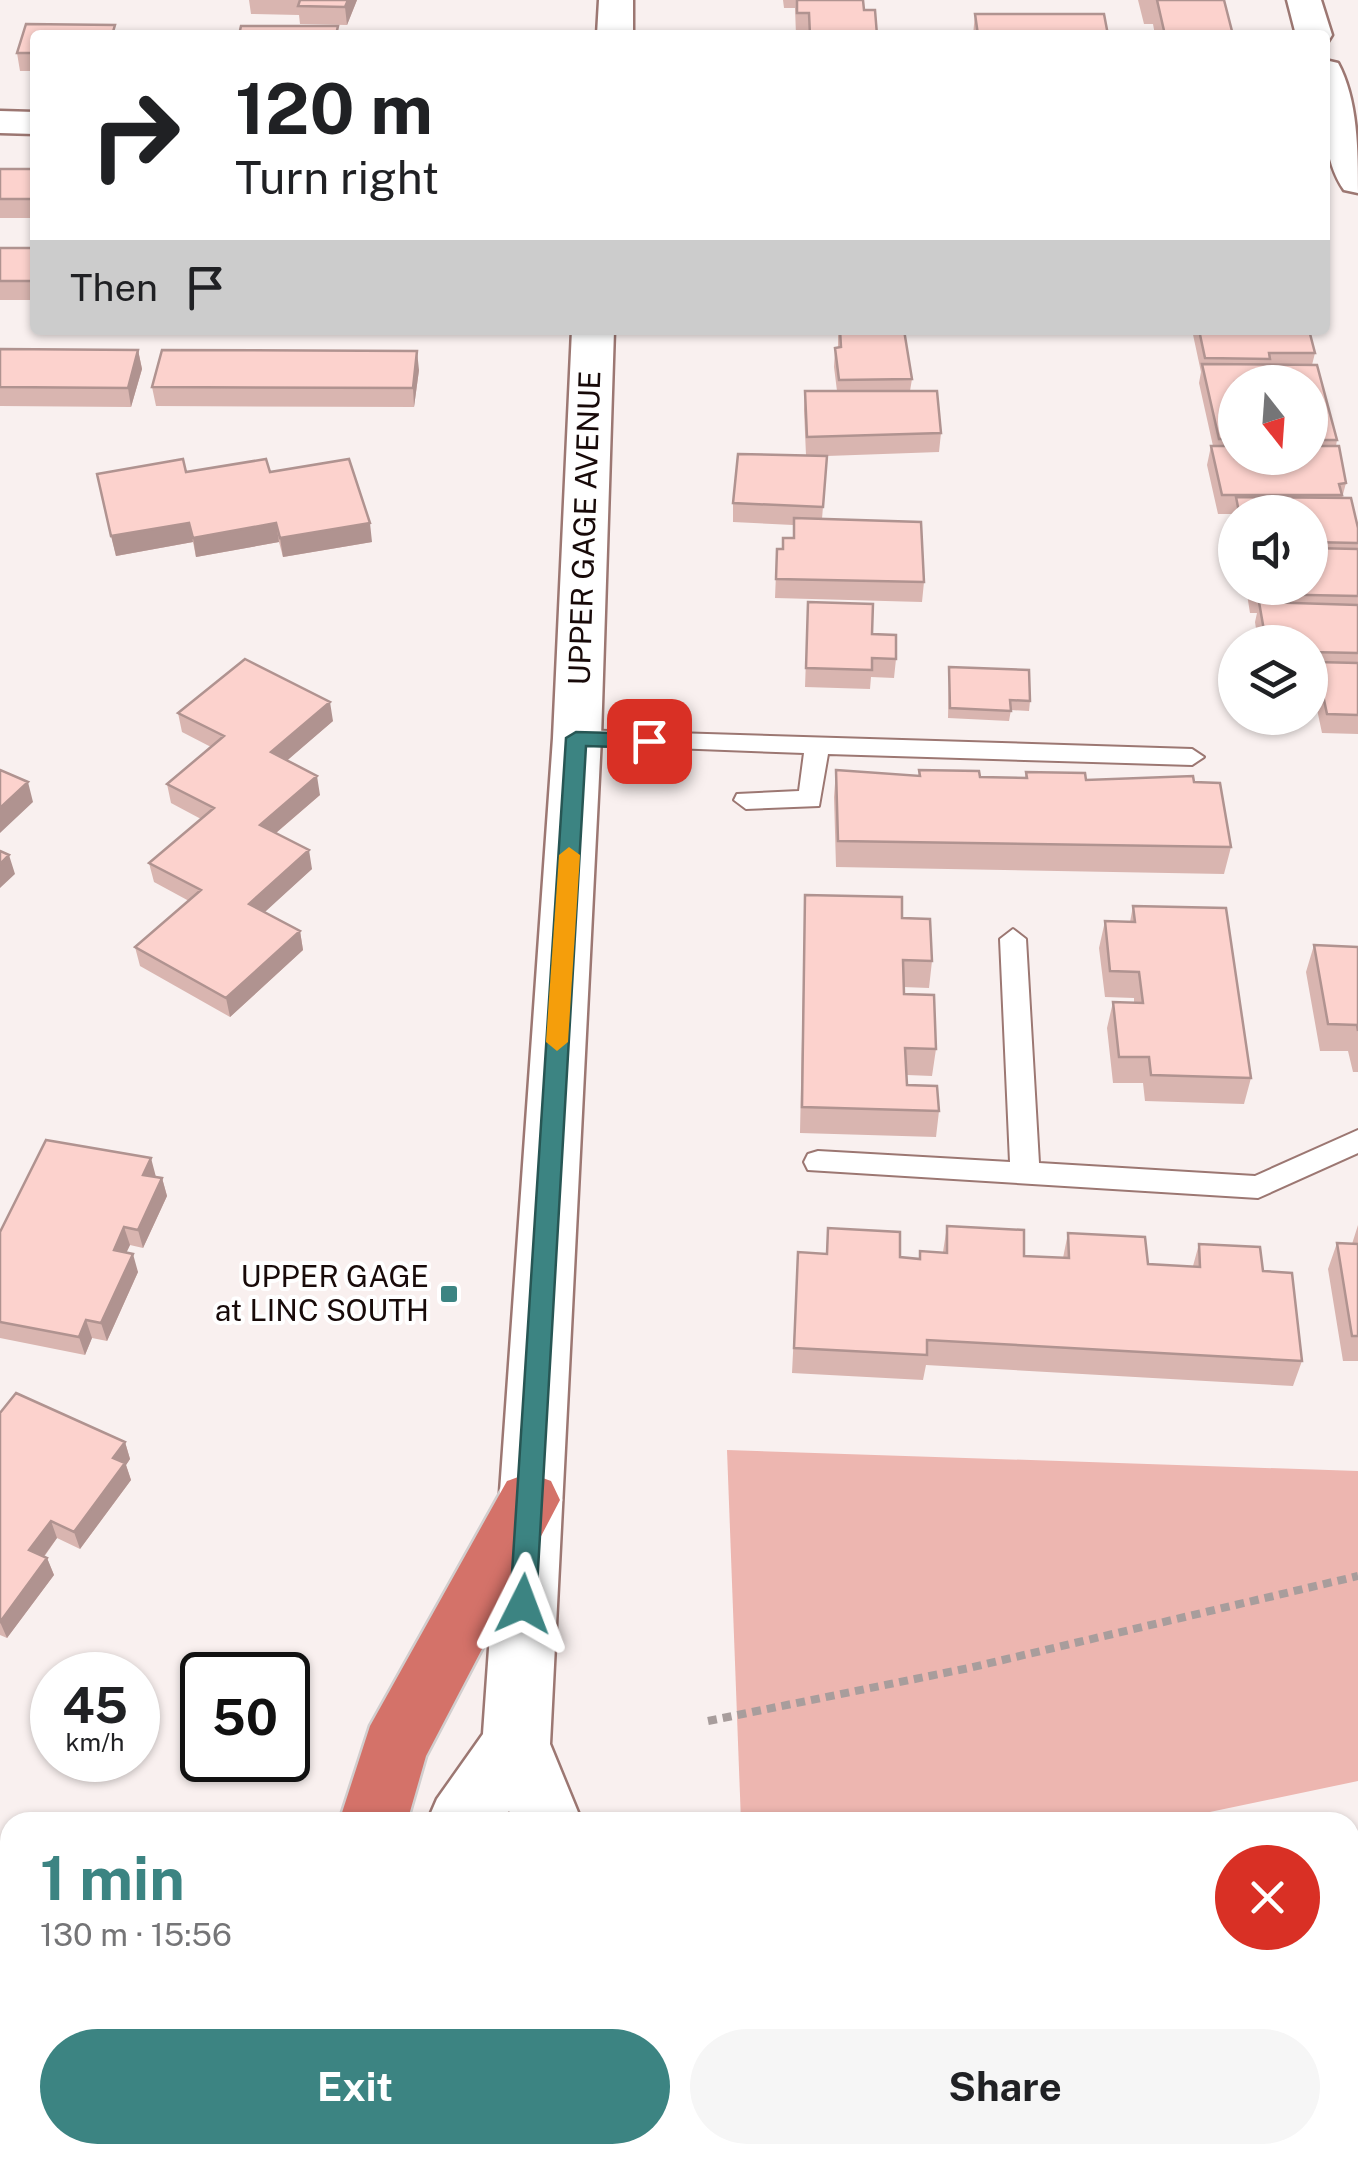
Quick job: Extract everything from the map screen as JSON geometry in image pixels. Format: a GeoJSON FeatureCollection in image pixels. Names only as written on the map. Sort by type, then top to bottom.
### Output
{"type":"FeatureCollection","features":[{"type":"Feature","properties":{"kind":"highway"},"geometry":{"type":"LineString","coordinates":[[376,1812],[394,1748],[528,1500]]}},
{"type":"Feature","properties":{"kind":"main road"},"geometry":{"type":"LineString","coordinates":[[615,30],[616,0]]}},
{"type":"Feature","properties":{"kind":"main road"},"geometry":{"type":"LineString","coordinates":[[1304,0],[1313,30]]}},
{"type":"Feature","properties":{"kind":"main road"},"geometry":{"type":"LineString","coordinates":[[1330,103],[1335,136],[1358,182]]}},
{"type":"Feature","properties":{"kind":"main road"},"geometry":{"type":"LineString","coordinates":[[0,122],[30,123]]}},
{"type":"Feature","properties":{"kind":"main road","name":"UPPER GAGE AVENUE"},"geometry":{"type":"LineString","coordinates":[[544,1812],[516,1744],[576,738],[593,335]]}},
{"type":"Feature","properties":{"kind":"main road"},"geometry":{"type":"LineString","coordinates":[[468,1812],[516,1744]]}},
{"type":"Feature","properties":{"kind":"lane"},"geometry":{"type":"LineString","coordinates":[[576,738],[1192,758]]}},
{"type":"Feature","properties":{"kind":"lane"},"geometry":{"type":"LineString","coordinates":[[746,800],[810,800],[817,747]]}},
{"type":"Feature","properties":{"kind":"lane"},"geometry":{"type":"LineString","coordinates":[[1013,939],[1025,1173]]}},
{"type":"Feature","properties":{"kind":"lane"},"geometry":{"type":"LineString","coordinates":[[818,1162],[1258,1186],[1358,1140]]}},
{"type":"Feature","properties":{"kind":"path"},"geometry":{"type":"LineString","coordinates":[[708,1721],[970,1668],[1358,1576]]}},
{"type":"Feature","properties":{"kind":"shaded area"},"geometry":{"type":"Polygon","coordinates":[[[727,1450],[1358,1471],[1358,1781],[1210,1812],[741,1812],[727,1450]]]}},
{"type":"Feature","properties":{"kind":"building"},"geometry":{"type":"Polygon","coordinates":[[[300,0],[348,0],[345,7],[298,6],[300,0]]]}},
{"type":"Feature","properties":{"kind":"building"},"geometry":{"type":"Polygon","coordinates":[[[797,0],[863,0],[864,10],[875,10],[877,30],[810,30],[809,13],[797,13],[797,0]]]}},
{"type":"Feature","properties":{"kind":"building"},"geometry":{"type":"Polygon","coordinates":[[[1157,0],[1224,0],[1232,30],[1164,30],[1157,0]]]}},
{"type":"Feature","properties":{"kind":"building"},"geometry":{"type":"Polygon","coordinates":[[[975,14],[1104,14],[1107,30],[977,30],[975,14]]]}},
{"type":"Feature","properties":{"kind":"building"},"geometry":{"type":"Polygon","coordinates":[[[26,24],[115,25],[114,30],[30,30],[30,53],[17,53],[26,24]]]}},
{"type":"Feature","properties":{"kind":"building"},"geometry":{"type":"Polygon","coordinates":[[[241,26],[338,26],[337,30],[240,30],[241,26]]]}},
{"type":"Feature","properties":{"kind":"building"},"geometry":{"type":"Polygon","coordinates":[[[0,169],[30,169],[30,199],[0,199],[0,169]]]}},
{"type":"Feature","properties":{"kind":"building"},"geometry":{"type":"Polygon","coordinates":[[[0,248],[30,248],[30,281],[0,281],[0,248]]]}},
{"type":"Feature","properties":{"kind":"building"},"geometry":{"type":"Polygon","coordinates":[[[840,335],[905,335],[912,379],[839,380],[835,348],[841,347],[840,335]]]}},
{"type":"Feature","properties":{"kind":"building"},"geometry":{"type":"Polygon","coordinates":[[[1200,335],[1310,335],[1315,353],[1269,353],[1270,359],[1205,358],[1200,335]]]}},
{"type":"Feature","properties":{"kind":"building"},"geometry":{"type":"Polygon","coordinates":[[[0,349],[138,350],[128,388],[0,387],[0,349]]]}},
{"type":"Feature","properties":{"kind":"building"},"geometry":{"type":"Polygon","coordinates":[[[162,350],[417,351],[413,388],[152,387],[162,350]]]}},
{"type":"Feature","properties":{"kind":"building"},"geometry":{"type":"Polygon","coordinates":[[[1202,364],[1317,365],[1218,365],[1218,435],[1202,364]]]}},
{"type":"Feature","properties":{"kind":"building"},"geometry":{"type":"Polygon","coordinates":[[[805,391],[937,391],[941,433],[807,437],[805,391]]]}},
{"type":"Feature","properties":{"kind":"building"},"geometry":{"type":"Polygon","coordinates":[[[1328,406],[1337,440],[1328,440],[1328,406]]]}},
{"type":"Feature","properties":{"kind":"building"},"geometry":{"type":"Polygon","coordinates":[[[1211,446],[1218,446],[1218,475],[1328,475],[1328,446],[1339,446],[1346,483],[1339,484],[1342,495],[1222,495],[1211,446]]]}},
{"type":"Feature","properties":{"kind":"building"},"geometry":{"type":"Polygon","coordinates":[[[738,454],[827,456],[823,507],[733,503],[738,454]]]}},
{"type":"Feature","properties":{"kind":"building"},"geometry":{"type":"Polygon","coordinates":[[[183,459],[186,472],[266,459],[270,472],[349,459],[370,523],[280,538],[276,523],[193,538],[189,523],[111,536],[97,474],[183,459]]]}},
{"type":"Feature","properties":{"kind":"building"},"geometry":{"type":"Polygon","coordinates":[[[1328,498],[1351,498],[1358,543],[1328,542],[1328,498]]]}},
{"type":"Feature","properties":{"kind":"building"},"geometry":{"type":"Polygon","coordinates":[[[794,518],[921,522],[924,582],[776,579],[777,549],[783,549],[783,538],[794,538],[794,518]]]}},
{"type":"Feature","properties":{"kind":"building"},"geometry":{"type":"Polygon","coordinates":[[[1328,548],[1358,549],[1358,596],[1328,595],[1328,548]]]}},
{"type":"Feature","properties":{"kind":"building"},"geometry":{"type":"Polygon","coordinates":[[[808,602],[873,604],[872,634],[896,635],[896,659],[872,658],[872,670],[806,668],[808,602]]]}},
{"type":"Feature","properties":{"kind":"building"},"geometry":{"type":"Polygon","coordinates":[[[1260,605],[1358,605],[1358,653],[1328,652],[1328,625],[1263,625],[1260,605]]]}},
{"type":"Feature","properties":{"kind":"building"},"geometry":{"type":"Polygon","coordinates":[[[245,659],[330,702],[271,752],[317,776],[260,825],[309,850],[249,904],[300,931],[226,998],[135,947],[201,890],[149,863],[214,808],[167,784],[224,736],[178,713],[245,659]]]}},
{"type":"Feature","properties":{"kind":"building"},"geometry":{"type":"Polygon","coordinates":[[[1328,662],[1358,663],[1358,715],[1328,714],[1328,662]]]}},
{"type":"Feature","properties":{"kind":"building"},"geometry":{"type":"Polygon","coordinates":[[[949,667],[1029,670],[1030,701],[1010,700],[1011,711],[950,708],[949,667]]]}},
{"type":"Feature","properties":{"kind":"building"},"geometry":{"type":"Polygon","coordinates":[[[0,770],[28,782],[0,808],[0,770]]]}},
{"type":"Feature","properties":{"kind":"building"},"geometry":{"type":"Polygon","coordinates":[[[836,770],[920,776],[919,770],[979,771],[980,777],[1027,778],[1026,772],[1085,773],[1086,780],[1193,776],[1194,782],[1220,783],[1231,847],[838,841],[836,770]]]}},
{"type":"Feature","properties":{"kind":"building"},"geometry":{"type":"Polygon","coordinates":[[[805,895],[902,897],[902,918],[930,919],[932,961],[903,960],[904,994],[934,995],[936,1049],[905,1048],[907,1085],[937,1086],[939,1111],[802,1107],[805,895]]]}},
{"type":"Feature","properties":{"kind":"building"},"geometry":{"type":"Polygon","coordinates":[[[1133,906],[1226,908],[1251,1078],[1151,1075],[1149,1057],[1119,1057],[1113,1002],[1143,1003],[1139,972],[1110,971],[1105,921],[1135,922],[1133,906]]]}},
{"type":"Feature","properties":{"kind":"building"},"geometry":{"type":"Polygon","coordinates":[[[1314,945],[1358,947],[1358,1031],[1357,1025],[1328,1024],[1314,945]]]}},
{"type":"Feature","properties":{"kind":"building"},"geometry":{"type":"Polygon","coordinates":[[[46,1140],[151,1158],[143,1175],[162,1178],[138,1230],[124,1227],[114,1250],[133,1254],[101,1323],[86,1320],[79,1337],[0,1322],[0,1232],[46,1140]]]}},
{"type":"Feature","properties":{"kind":"building"},"geometry":{"type":"Polygon","coordinates":[[[947,1226],[1024,1230],[1024,1256],[1069,1258],[1068,1233],[1145,1237],[1148,1264],[1200,1267],[1199,1244],[1260,1247],[1263,1271],[1292,1273],[1302,1361],[927,1340],[927,1355],[794,1348],[798,1252],[827,1254],[828,1228],[900,1232],[900,1257],[920,1259],[920,1251],[947,1253],[947,1226]]]}},
{"type":"Feature","properties":{"kind":"building"},"geometry":{"type":"Polygon","coordinates":[[[1337,1243],[1358,1244],[1358,1336],[1352,1336],[1337,1243]]]}},
{"type":"Feature","properties":{"kind":"building"},"geometry":{"type":"Polygon","coordinates":[[[16,1393],[125,1442],[113,1458],[125,1463],[74,1532],[51,1521],[29,1550],[47,1558],[0,1622],[0,1413],[16,1393]]]}},
{"type":"Feature","properties":{"kind":"slow traffic"},"geometry":{"type":"LineString","coordinates":[[557,1042],[569,855]]}},
{"type":"Feature","properties":{"kind":"place","name":"UPPER GAGE at LINC SOUTH"},"geometry":{"type":"Point","coordinates":[449,1294]}},
{"type":"Feature","properties":{"kind":"route"},"geometry":{"type":"LineString","coordinates":[[523,1604],[576,738],[649,741]]}}]}
